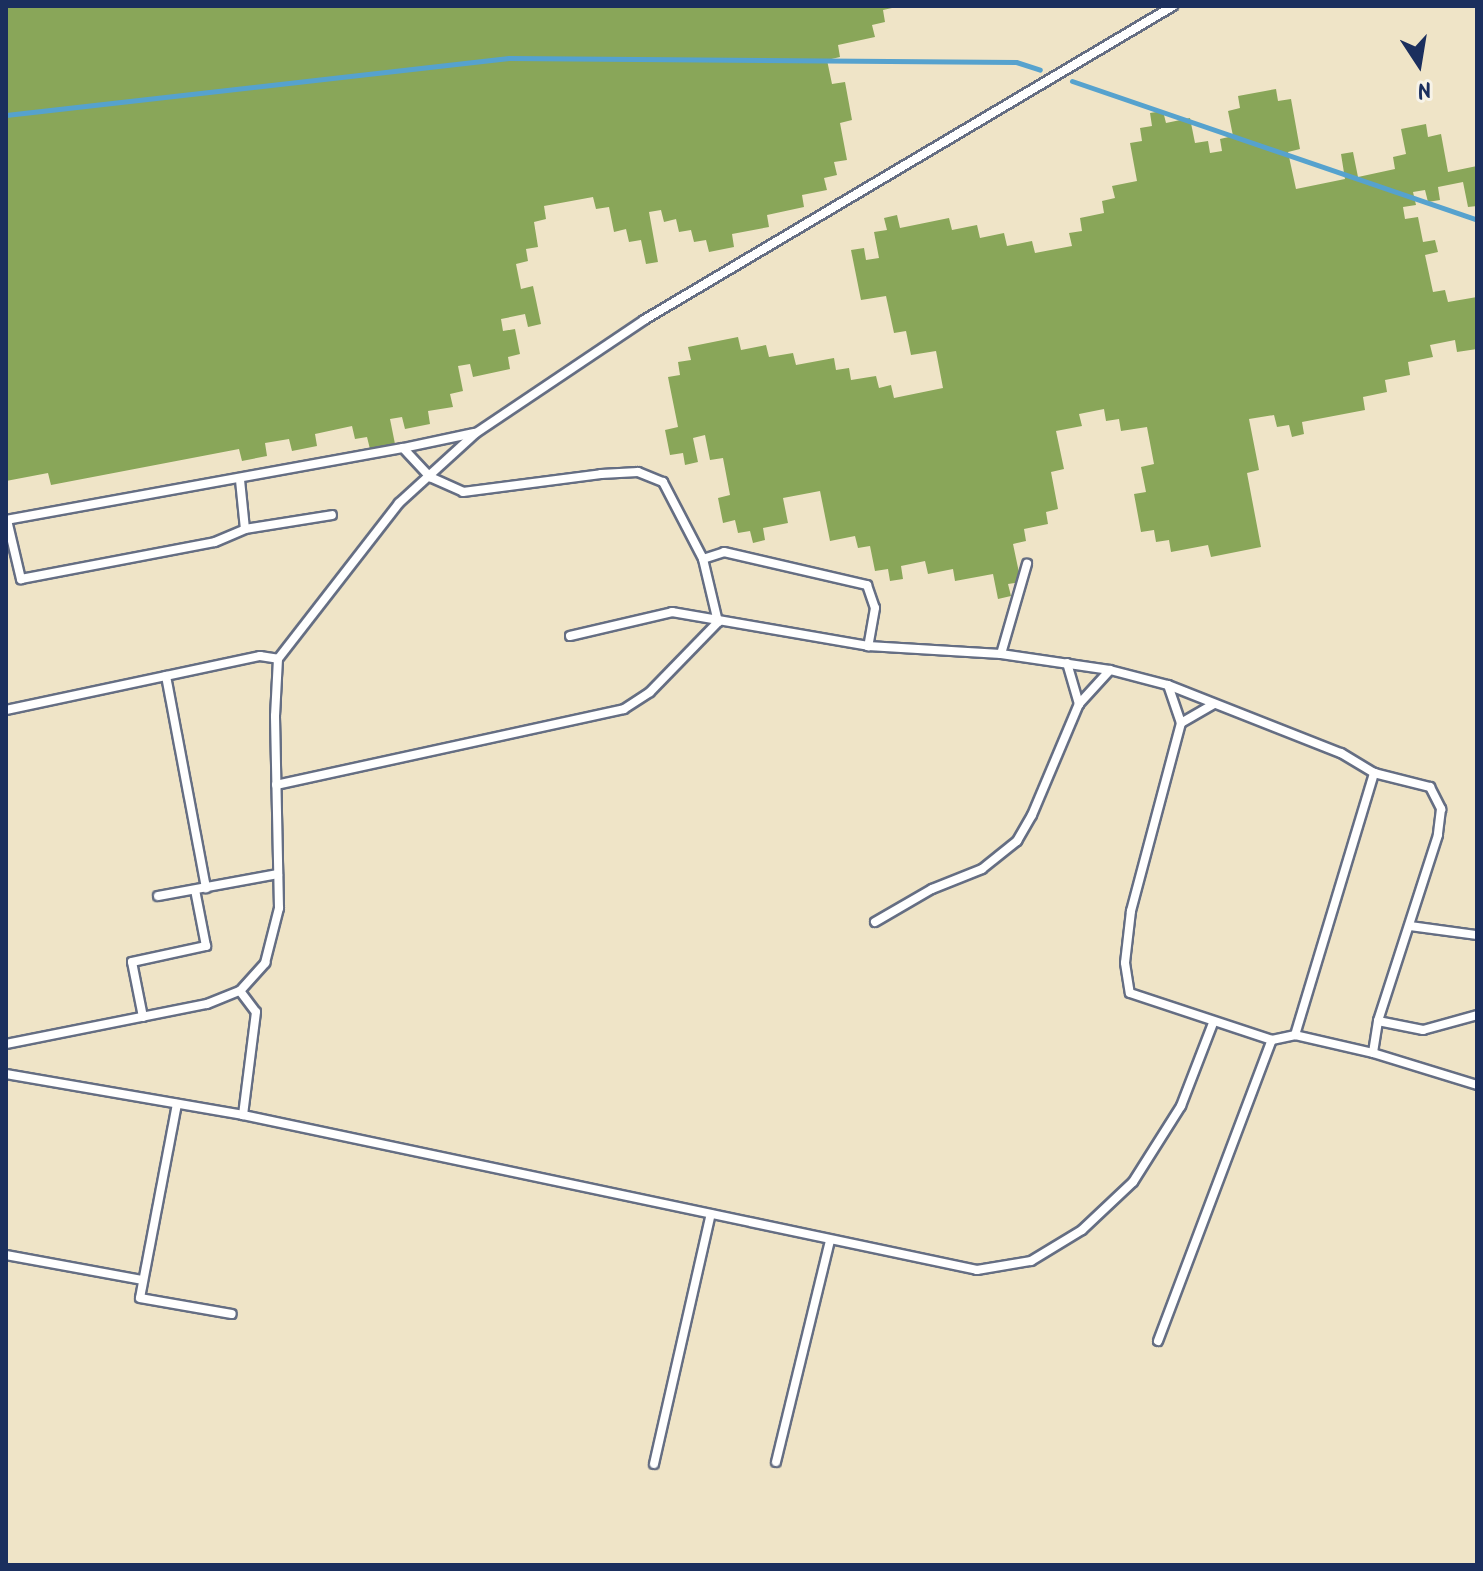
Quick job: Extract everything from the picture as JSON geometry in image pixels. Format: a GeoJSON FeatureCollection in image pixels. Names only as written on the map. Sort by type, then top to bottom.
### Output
{"type":"FeatureCollection","features":[{"type":"Feature","properties":{"kind":"lane"},"geometry":{"type":"LineString","coordinates":[[6,1044],[207,1004],[240,991],[265,963],[279,908],[276,785],[278,659],[399,503],[476,433],[644,320],[1173,6]]}},
{"type":"Feature","properties":{"kind":"lane"},"geometry":{"type":"LineString","coordinates":[[332,515],[245,529],[215,542],[21,579],[6,520],[240,480],[476,433]]}},
{"type":"Feature","properties":{"kind":"lane"},"geometry":{"type":"LineString","coordinates":[[403,448],[430,477],[463,492],[638,472],[663,482],[703,559],[718,622]]}},
{"type":"Feature","properties":{"kind":"lane"},"geometry":{"type":"LineString","coordinates":[[240,480],[245,529]]}},
{"type":"Feature","properties":{"kind":"lane"},"geometry":{"type":"LineString","coordinates":[[703,559],[724,552],[867,585],[875,608],[868,646]]}},
{"type":"Feature","properties":{"kind":"lane"},"geometry":{"type":"LineString","coordinates":[[1001,654],[1027,564]]}},
{"type":"Feature","properties":{"kind":"lane"},"geometry":{"type":"LineString","coordinates":[[570,636],[672,612],[868,646],[1001,654],[1110,670],[1168,685],[1341,753],[1374,773],[1430,787],[1441,809],[1438,835],[1378,1021],[1373,1053]]}},
{"type":"Feature","properties":{"kind":"lane"},"geometry":{"type":"LineString","coordinates":[[276,785],[624,709],[650,692],[718,622]]}},
{"type":"Feature","properties":{"kind":"lane"},"geometry":{"type":"LineString","coordinates":[[6,710],[260,656],[278,659]]}},
{"type":"Feature","properties":{"kind":"lane"},"geometry":{"type":"LineString","coordinates":[[1067,663],[1079,704]]}},
{"type":"Feature","properties":{"kind":"lane"},"geometry":{"type":"LineString","coordinates":[[875,922],[932,889],[982,869],[1017,841],[1032,815],[1079,704],[1110,670]]}},
{"type":"Feature","properties":{"kind":"lane"},"geometry":{"type":"LineString","coordinates":[[166,676],[206,888]]}},
{"type":"Feature","properties":{"kind":"lane"},"geometry":{"type":"LineString","coordinates":[[1168,685],[1181,723],[1131,911],[1125,963],[1130,993],[1213,1023],[1272,1040],[1295,1035],[1373,1053],[1477,1085]]}},
{"type":"Feature","properties":{"kind":"lane"},"geometry":{"type":"LineString","coordinates":[[1181,723],[1214,704]]}},
{"type":"Feature","properties":{"kind":"lane"},"geometry":{"type":"LineString","coordinates":[[1295,1035],[1374,773]]}},
{"type":"Feature","properties":{"kind":"lane"},"geometry":{"type":"LineString","coordinates":[[158,896],[278,874]]}},
{"type":"Feature","properties":{"kind":"lane"},"geometry":{"type":"LineString","coordinates":[[143,1017],[132,962],[206,946],[195,890]]}},
{"type":"Feature","properties":{"kind":"lane"},"geometry":{"type":"LineString","coordinates":[[1410,926],[1477,935]]}},
{"type":"Feature","properties":{"kind":"lane"},"geometry":{"type":"LineString","coordinates":[[240,991],[256,1012],[243,1115]]}},
{"type":"Feature","properties":{"kind":"lane"},"geometry":{"type":"LineString","coordinates":[[1378,1021],[1423,1030],[1477,1015]]}},
{"type":"Feature","properties":{"kind":"lane"},"geometry":{"type":"LineString","coordinates":[[6,1074],[243,1115],[977,1270],[1031,1261],[1082,1230],[1133,1182],[1181,1106],[1213,1023]]}},
{"type":"Feature","properties":{"kind":"lane"},"geometry":{"type":"LineString","coordinates":[[1158,1341],[1272,1040]]}},
{"type":"Feature","properties":{"kind":"lane"},"geometry":{"type":"LineString","coordinates":[[177,1104],[140,1298],[232,1314]]}},
{"type":"Feature","properties":{"kind":"lane"},"geometry":{"type":"LineString","coordinates":[[654,1464],[711,1214]]}},
{"type":"Feature","properties":{"kind":"lane"},"geometry":{"type":"LineString","coordinates":[[776,1462],[830,1240]]}},
{"type":"Feature","properties":{"kind":"lane"},"geometry":{"type":"LineString","coordinates":[[6,1255],[142,1280]]}},
{"type":"Feature","properties":{"kind":"green space"},"geometry":{"type":"Polygon","coordinates":[[[6,6],[901,6],[883,10],[885,22],[872,25],[875,37],[838,45],[840,57],[827,60],[832,84],[845,82],[852,120],[840,123],[847,160],[834,162],[837,175],[824,178],[827,190],[802,195],[804,207],[767,215],[769,227],[732,234],[734,247],[709,252],[706,240],[694,242],[691,230],[679,232],[676,219],[664,222],[661,210],[649,212],[658,262],[646,264],[641,240],[629,242],[626,229],[614,232],[609,207],[596,209],[593,197],[544,206],[546,219],[534,222],[538,247],[526,249],[528,261],[516,264],[521,289],[533,286],[541,324],[528,327],[525,314],[501,319],[503,331],[515,329],[520,354],[508,357],[510,369],[473,377],[470,364],[458,366],[463,391],[450,394],[453,407],[428,411],[430,424],[405,429],[402,417],[390,419],[395,444],[370,449],[367,437],[355,439],[352,426],[315,434],[317,446],[292,451],[289,439],[265,443],[267,456],[242,461],[239,449],[51,485],[48,473],[6,481],[6,6]]]}},
{"type":"Feature","properties":{"kind":"green space"},"geometry":{"type":"Polygon","coordinates":[[[1276,89],[1278,101],[1291,99],[1300,149],[1288,152],[1296,189],[1345,179],[1341,154],[1353,152],[1358,177],[1395,169],[1393,157],[1406,154],[1401,129],[1426,124],[1428,137],[1441,134],[1448,172],[1477,166],[1477,206],[1468,207],[1463,182],[1438,187],[1440,200],[1428,202],[1425,190],[1413,192],[1416,205],[1403,207],[1405,219],[1418,217],[1423,242],[1435,240],[1438,252],[1425,255],[1433,292],[1445,290],[1448,302],[1477,297],[1477,349],[1457,352],[1455,340],[1430,345],[1433,357],[1408,362],[1410,375],[1385,380],[1387,392],[1363,397],[1365,410],[1302,422],[1304,434],[1292,437],[1289,425],[1277,427],[1274,415],[1249,419],[1259,470],[1247,473],[1261,547],[1211,557],[1208,545],[1171,552],[1169,540],[1156,542],[1154,530],[1141,532],[1134,494],[1146,492],[1141,467],[1154,464],[1147,427],[1121,431],[1119,419],[1106,421],[1104,409],[1079,414],[1082,426],[1056,431],[1064,469],[1051,472],[1058,509],[1046,512],[1048,524],[1024,529],[1026,541],[1013,544],[1021,582],[1008,584],[1011,596],[998,599],[993,574],[955,581],[953,569],[928,574],[925,561],[901,566],[903,579],[890,581],[888,569],[875,571],[870,546],[858,548],[855,536],[830,541],[820,491],[783,498],[788,523],[763,528],[765,540],[753,543],[750,531],[738,533],[735,520],[723,523],[718,498],[730,495],[723,458],[710,460],[705,435],[693,438],[698,462],[685,465],[683,453],[670,455],[665,430],[678,427],[668,377],[680,375],[678,362],[691,360],[688,347],[738,337],[741,350],[766,345],[769,357],[793,353],[796,365],[834,358],[836,370],[849,368],[851,380],[876,376],[879,388],[891,385],[894,398],[943,388],[936,351],[911,355],[906,331],[894,333],[886,296],[861,300],[851,250],[864,248],[866,260],[879,258],[874,232],[887,230],[884,218],[897,215],[900,228],[949,218],[952,230],[977,225],[980,238],[1004,233],[1007,246],[1032,241],[1035,253],[1072,246],[1069,233],[1082,231],[1080,218],[1104,213],[1102,201],[1115,198],[1112,186],[1137,181],[1130,143],[1142,141],[1140,128],[1152,126],[1150,113],[1163,111],[1166,123],[1190,118],[1195,143],[1208,141],[1210,153],[1222,151],[1220,139],[1233,136],[1228,111],[1240,108],[1238,96],[1276,89]]]}},
{"type":"Feature","properties":{"kind":"waterway"},"geometry":{"type":"LineString","coordinates":[[6,115],[509,58],[1016,62],[1040,70]]}},
{"type":"Feature","properties":{"kind":"waterway"},"geometry":{"type":"LineString","coordinates":[[1072,81],[1477,220]]}}]}
